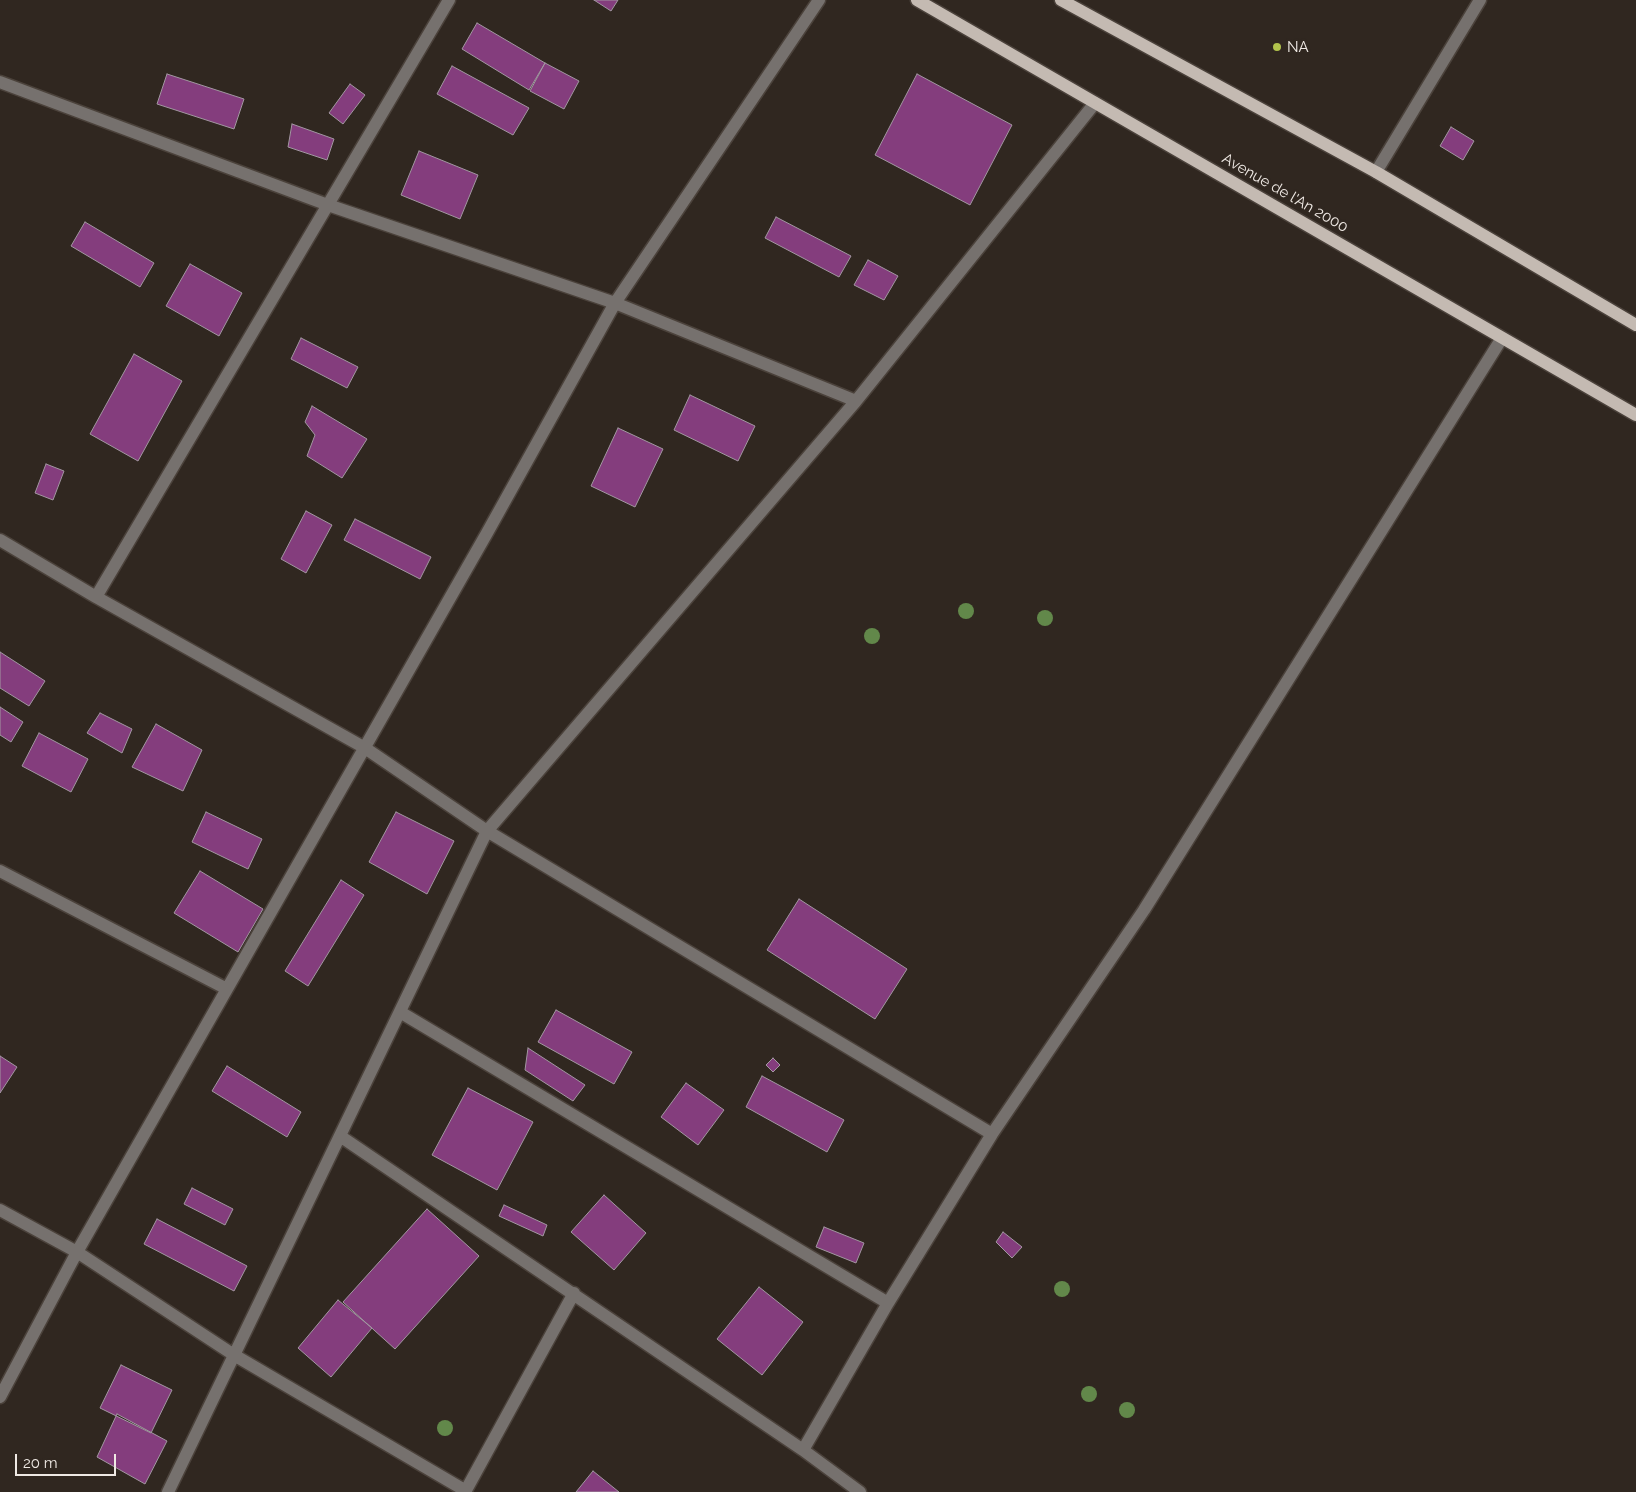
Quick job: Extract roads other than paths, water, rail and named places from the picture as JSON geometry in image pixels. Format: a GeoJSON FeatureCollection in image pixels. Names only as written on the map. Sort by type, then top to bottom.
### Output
{"type":"FeatureCollection","features":[{"type":"Feature","properties":{"kind":"main road","name":"Avenue de l'An 2000"},"geometry":{"type":"LineString","coordinates":[[917,0],[1636,415]]}},
{"type":"Feature","properties":{"kind":"main road"},"geometry":{"type":"LineString","coordinates":[[1061,0],[1376,172],[1636,325]]}},
{"type":"Feature","properties":{"kind":"street"},"geometry":{"type":"LineString","coordinates":[[96,597],[449,0]]}},
{"type":"Feature","properties":{"kind":"street"},"geometry":{"type":"LineString","coordinates":[[0,1397],[78,1252],[365,748],[615,303],[819,0]]}},
{"type":"Feature","properties":{"kind":"street"},"geometry":{"type":"LineString","coordinates":[[1376,172],[1480,0]]}},
{"type":"Feature","properties":{"kind":"street"},"geometry":{"type":"LineString","coordinates":[[0,82],[328,205],[615,303],[856,401]]}},
{"type":"Feature","properties":{"kind":"street"},"geometry":{"type":"LineString","coordinates":[[168,1492],[487,831],[856,401],[1095,103]]}},
{"type":"Feature","properties":{"kind":"street"},"geometry":{"type":"LineString","coordinates":[[803,1450],[888,1303],[992,1134],[1144,910],[1502,338]]}},
{"type":"Feature","properties":{"kind":"street"},"geometry":{"type":"LineString","coordinates":[[0,540],[96,597],[365,748],[487,831],[992,1134]]}},
{"type":"Feature","properties":{"kind":"street"},"geometry":{"type":"LineString","coordinates":[[0,871],[227,989]]}},
{"type":"Feature","properties":{"kind":"street"},"geometry":{"type":"LineString","coordinates":[[400,1012],[888,1303]]}},
{"type":"Feature","properties":{"kind":"street"},"geometry":{"type":"LineString","coordinates":[[340,1136],[574,1293],[803,1450],[860,1492]]}},
{"type":"Feature","properties":{"kind":"street"},"geometry":{"type":"LineString","coordinates":[[0,1210],[78,1252],[234,1355],[465,1491],[574,1293]]}},
{"type":"Feature","properties":{"kind":"place","name":"NA"},"geometry":{"type":"Point","coordinates":[1277,47]}}]}
